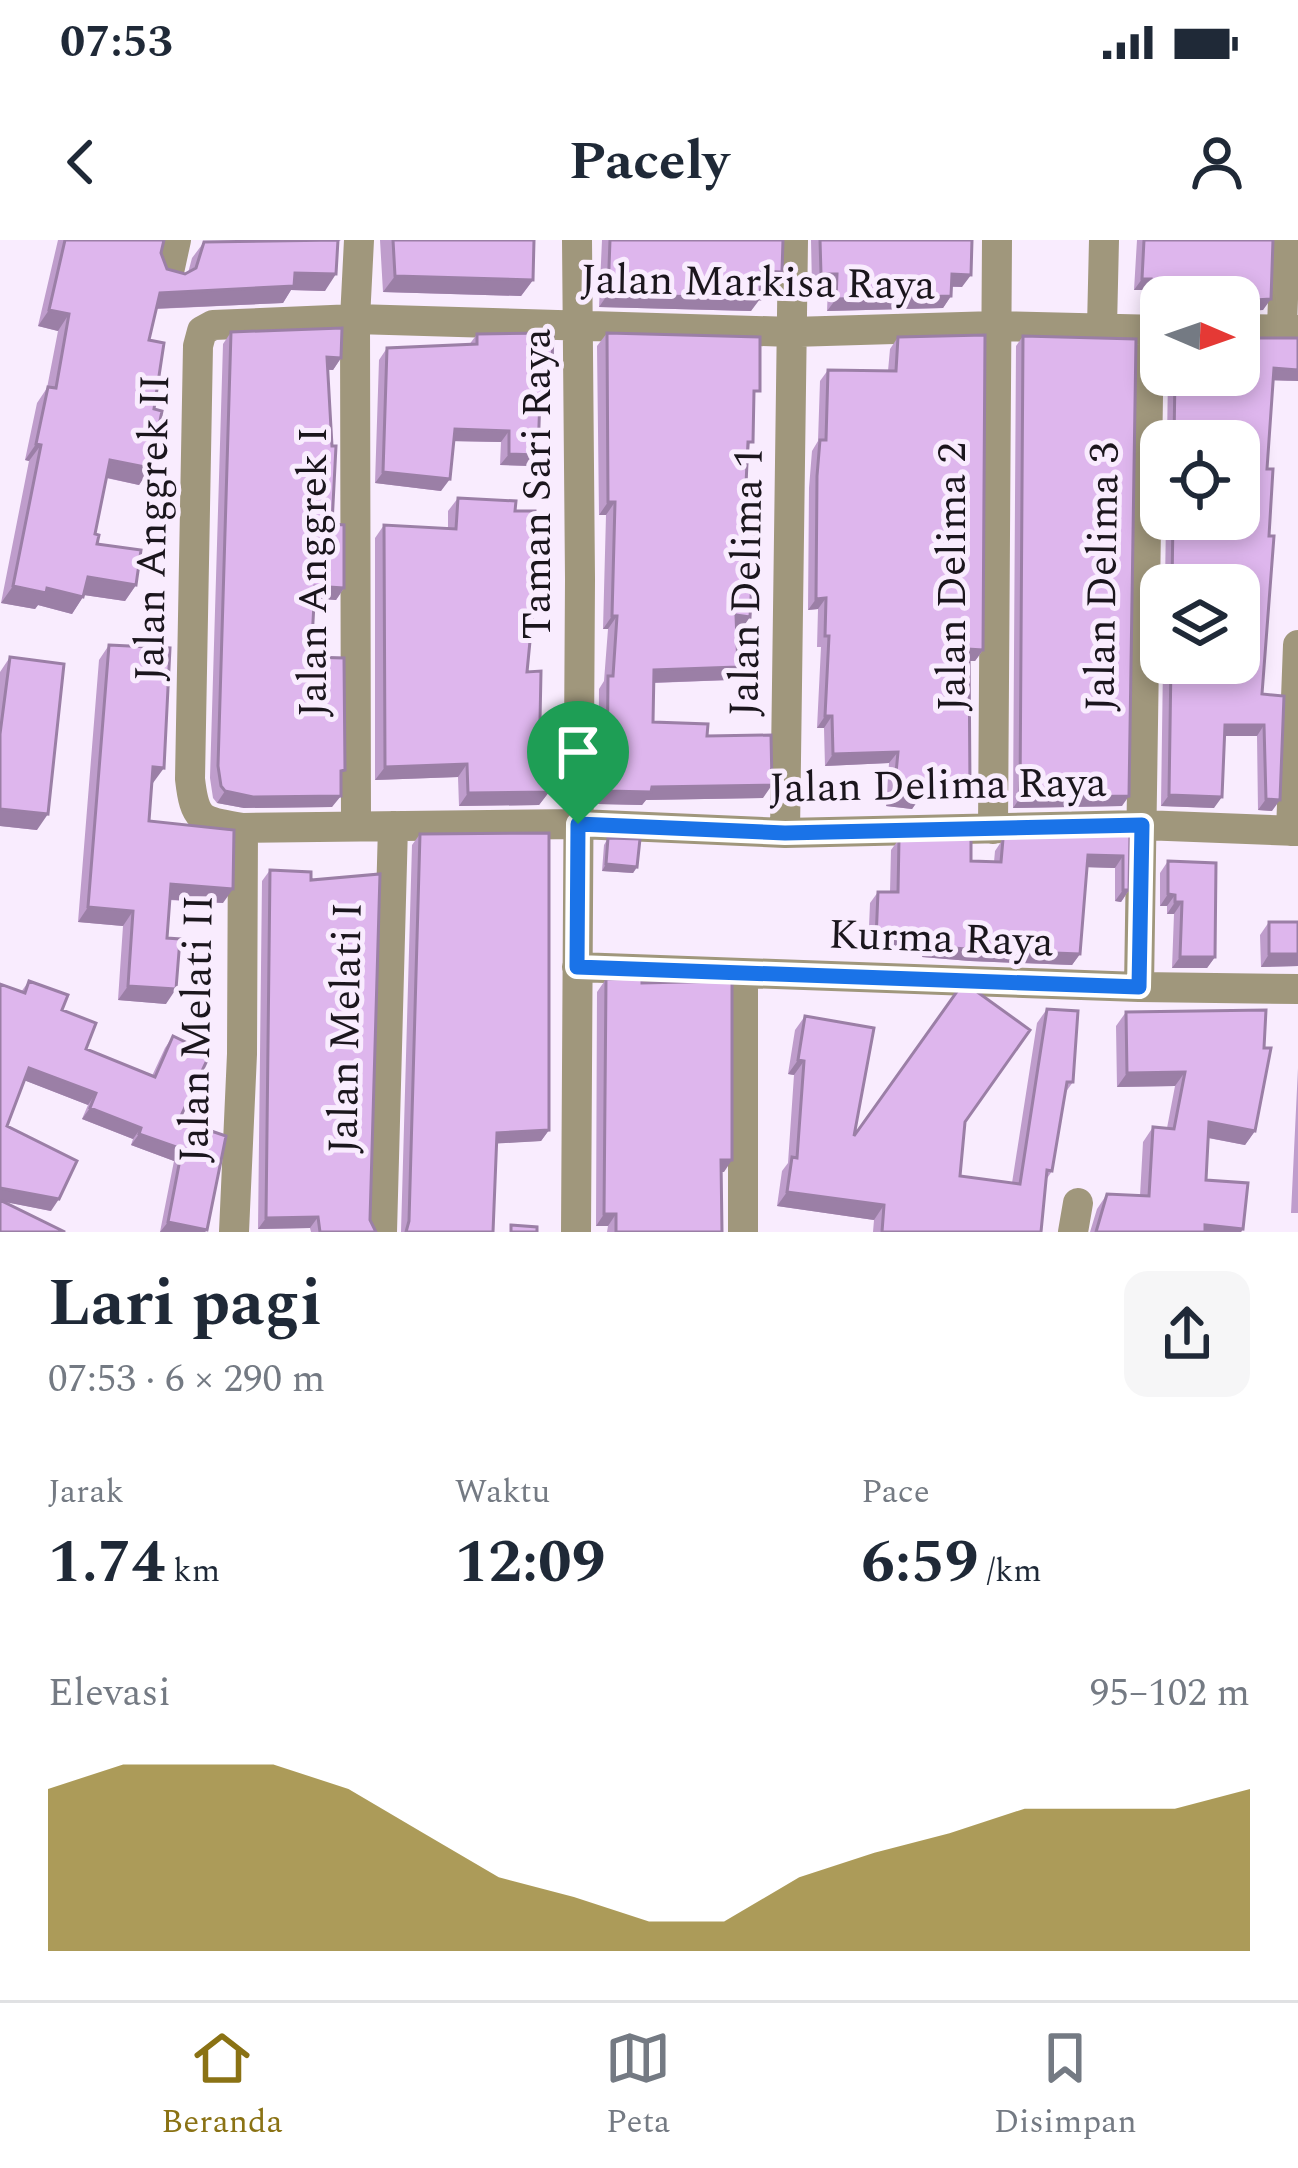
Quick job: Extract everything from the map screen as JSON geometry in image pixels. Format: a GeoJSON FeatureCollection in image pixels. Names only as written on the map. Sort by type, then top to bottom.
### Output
{"type":"FeatureCollection","features":[{"type":"Feature","properties":{"kind":"street"},"geometry":{"type":"LineString","coordinates":[[169,272],[176,240]]}},
{"type":"Feature","properties":{"kind":"street","name":"Jalan Anggrek I"},"geometry":{"type":"LineString","coordinates":[[356,826],[359,240]]}},
{"type":"Feature","properties":{"kind":"street","name":"Taman Sari Raya"},"geometry":{"type":"LineString","coordinates":[[576,1232],[577,240]]}},
{"type":"Feature","properties":{"kind":"street","name":"Jalan Delima 1"},"geometry":{"type":"LineString","coordinates":[[785,833],[793,240]]}},
{"type":"Feature","properties":{"kind":"street","name":"Jalan Delima 2"},"geometry":{"type":"LineString","coordinates":[[993,829],[997,240]]}},
{"type":"Feature","properties":{"kind":"street"},"geometry":{"type":"LineString","coordinates":[[1102,327],[1104,240]]}},
{"type":"Feature","properties":{"kind":"street"},"geometry":{"type":"LineString","coordinates":[[1285,240],[1290,329]]}},
{"type":"Feature","properties":{"kind":"street","name":"Jalan Markisa Raya"},"geometry":{"type":"LineString","coordinates":[[355,319],[793,332],[995,326],[1140,329]]}},
{"type":"Feature","properties":{"kind":"street","name":"Jalan Anggrek II"},"geometry":{"type":"LineString","coordinates":[[243,828],[206,821],[194,810],[190,757],[198,346],[202,332],[222,322],[355,319]]}},
{"type":"Feature","properties":{"kind":"street","name":"Jalan Delima 3"},"geometry":{"type":"LineString","coordinates":[[1142,825],[1153,396]]}},
{"type":"Feature","properties":{"kind":"street"},"geometry":{"type":"LineString","coordinates":[[1295,831],[1298,645]]}},
{"type":"Feature","properties":{"kind":"street","name":"Jalan Delima Raya"},"geometry":{"type":"LineString","coordinates":[[243,828],[578,824],[785,833],[1142,825],[1295,831]]}},
{"type":"Feature","properties":{"kind":"street"},"geometry":{"type":"LineString","coordinates":[[1139,987],[1142,825]]}},
{"type":"Feature","properties":{"kind":"street","name":"Jalan Melati I"},"geometry":{"type":"LineString","coordinates":[[382,1232],[393,826]]}},
{"type":"Feature","properties":{"kind":"street","name":"Jalan Melati II"},"geometry":{"type":"LineString","coordinates":[[234,1232],[242,1054],[243,828]]}},
{"type":"Feature","properties":{"kind":"street","name":"Kurma Raya"},"geometry":{"type":"LineString","coordinates":[[577,967],[1298,989]]}},
{"type":"Feature","properties":{"kind":"street"},"geometry":{"type":"LineString","coordinates":[[742,1232],[743,975]]}},
{"type":"Feature","properties":{"kind":"building"},"geometry":{"type":"Polygon","coordinates":[[[65,240],[164,240],[161,253],[167,269],[185,274],[196,268],[204,242],[338,240],[336,274],[295,273],[294,286],[160,293],[149,340],[164,343],[154,409],[162,411],[150,468],[110,460],[95,534],[99,535],[97,544],[141,550],[136,585],[88,577],[83,597],[13,586],[41,445],[36,444],[48,387],[56,388],[69,314],[49,310],[65,240]]]}},
{"type":"Feature","properties":{"kind":"building"},"geometry":{"type":"Polygon","coordinates":[[[393,240],[534,240],[533,280],[395,276],[393,240]]]}},
{"type":"Feature","properties":{"kind":"building"},"geometry":{"type":"Polygon","coordinates":[[[610,240],[783,240],[782,272],[762,271],[760,299],[608,294],[610,240]]]}},
{"type":"Feature","properties":{"kind":"building"},"geometry":{"type":"Polygon","coordinates":[[[820,240],[972,240],[971,275],[952,274],[951,296],[836,299],[837,274],[821,274],[820,240]]]}},
{"type":"Feature","properties":{"kind":"building"},"geometry":{"type":"Polygon","coordinates":[[[1144,240],[1273,240],[1271,299],[1260,300],[1260,276],[1142,276],[1144,240]]]}},
{"type":"Feature","properties":{"kind":"building"},"geometry":{"type":"Polygon","coordinates":[[[342,328],[341,358],[327,357],[332,446],[336,446],[332,524],[344,525],[344,588],[315,586],[311,657],[344,658],[341,796],[253,797],[225,791],[218,766],[231,332],[342,328]]]}},
{"type":"Feature","properties":{"kind":"building"},"geometry":{"type":"Polygon","coordinates":[[[553,333],[551,396],[540,396],[538,455],[509,454],[509,431],[455,429],[450,479],[383,472],[387,348],[477,344],[477,334],[553,333]]]}},
{"type":"Feature","properties":{"kind":"building"},"geometry":{"type":"Polygon","coordinates":[[[607,333],[760,337],[760,391],[754,391],[745,505],[756,506],[750,617],[736,615],[738,667],[654,670],[653,722],[708,724],[707,736],[771,735],[772,785],[607,791],[608,676],[613,676],[617,616],[612,616],[615,502],[608,502],[607,333]]]}},
{"type":"Feature","properties":{"kind":"building"},"geometry":{"type":"Polygon","coordinates":[[[985,335],[983,650],[969,649],[970,787],[921,788],[920,797],[894,794],[898,752],[833,754],[832,716],[825,716],[829,636],[825,636],[826,598],[816,599],[817,476],[820,440],[826,440],[828,370],[896,371],[898,337],[985,335]]]}},
{"type":"Feature","properties":{"kind":"building"},"geometry":{"type":"Polygon","coordinates":[[[1023,336],[1136,339],[1129,796],[1020,798],[1023,336]]]}},
{"type":"Feature","properties":{"kind":"building"},"geometry":{"type":"Polygon","coordinates":[[[1260,338],[1298,338],[1298,370],[1274,368],[1267,469],[1273,469],[1269,536],[1274,536],[1262,694],[1284,696],[1280,800],[1266,799],[1264,725],[1225,725],[1222,797],[1169,795],[1171,684],[1260,684],[1260,564],[1172,564],[1173,540],[1260,540],[1260,420],[1174,420],[1175,396],[1260,396],[1260,338]]]}},
{"type":"Feature","properties":{"kind":"building"},"geometry":{"type":"Polygon","coordinates":[[[458,498],[516,501],[515,511],[535,511],[535,570],[546,570],[545,600],[534,600],[527,672],[541,671],[540,722],[546,721],[549,792],[468,793],[467,764],[385,767],[384,525],[456,529],[458,498]]]}},
{"type":"Feature","properties":{"kind":"building"},"geometry":{"type":"Polygon","coordinates":[[[109,645],[170,648],[164,768],[153,767],[149,821],[234,830],[233,889],[171,884],[167,938],[180,939],[176,989],[128,986],[133,911],[88,907],[109,645]]]}},
{"type":"Feature","properties":{"kind":"building"},"geometry":{"type":"Polygon","coordinates":[[[10,657],[64,664],[48,814],[0,809],[0,734],[10,657]]]}},
{"type":"Feature","properties":{"kind":"building"},"geometry":{"type":"Polygon","coordinates":[[[549,833],[549,1130],[497,1133],[493,1232],[406,1232],[420,834],[549,833]]]}},
{"type":"Feature","properties":{"kind":"building"},"geometry":{"type":"Polygon","coordinates":[[[1130,833],[1129,890],[1123,890],[1123,856],[1088,855],[1080,954],[876,940],[878,892],[898,892],[899,839],[971,839],[971,861],[1001,862],[1003,839],[1009,836],[1130,833]]]}},
{"type":"Feature","properties":{"kind":"building"},"geometry":{"type":"Polygon","coordinates":[[[608,838],[640,839],[637,867],[606,864],[608,838]]]}},
{"type":"Feature","properties":{"kind":"building"},"geometry":{"type":"Polygon","coordinates":[[[1168,861],[1216,863],[1215,957],[1180,957],[1182,902],[1168,894],[1168,861]]]}},
{"type":"Feature","properties":{"kind":"building"},"geometry":{"type":"Polygon","coordinates":[[[270,870],[311,872],[311,880],[380,874],[370,1220],[376,1232],[320,1232],[318,1217],[266,1218],[270,870]]]}},
{"type":"Feature","properties":{"kind":"building"},"geometry":{"type":"Polygon","coordinates":[[[1269,922],[1298,922],[1298,954],[1269,954],[1269,922]]]}},
{"type":"Feature","properties":{"kind":"building"},"geometry":{"type":"Polygon","coordinates":[[[642,978],[642,983],[732,981],[732,1160],[721,1160],[722,1232],[616,1232],[616,1214],[604,1214],[606,979],[642,978]]]}},
{"type":"Feature","properties":{"kind":"building"},"geometry":{"type":"Polygon","coordinates":[[[29,981],[68,995],[62,1010],[96,1023],[86,1049],[155,1077],[173,1036],[210,1054],[179,1120],[226,1136],[207,1230],[168,1222],[182,1149],[139,1134],[141,1128],[90,1108],[96,1093],[29,1068],[7,1126],[77,1161],[59,1199],[0,1188],[0,984],[25,993],[29,981]]]}},
{"type":"Feature","properties":{"kind":"building"},"geometry":{"type":"Polygon","coordinates":[[[961,986],[969,986],[1030,1030],[965,1122],[960,1176],[1020,1184],[1047,1009],[1078,1011],[1073,1082],[1067,1082],[1052,1171],[1047,1170],[1041,1232],[882,1232],[884,1205],[787,1192],[792,1157],[797,1158],[804,1061],[798,1060],[805,1016],[874,1028],[854,1136],[961,986]]]}},
{"type":"Feature","properties":{"kind":"building"},"geometry":{"type":"Polygon","coordinates":[[[1266,1010],[1264,1048],[1271,1048],[1255,1131],[1209,1122],[1206,1180],[1248,1183],[1243,1229],[1205,1225],[1205,1232],[1096,1232],[1107,1194],[1149,1196],[1153,1127],[1174,1129],[1185,1072],[1127,1073],[1126,1012],[1266,1010]]]}},
{"type":"Feature","properties":{"kind":"building"},"geometry":{"type":"Polygon","coordinates":[[[0,1200],[65,1232],[0,1232],[0,1200]]]}},
{"type":"Feature","properties":{"kind":"building"},"geometry":{"type":"Polygon","coordinates":[[[511,1225],[537,1227],[537,1232],[511,1232],[511,1225]]]}},
{"type":"Feature","properties":{"kind":"route"},"geometry":{"type":"LineString","coordinates":[[578,824],[785,833],[1142,825],[1139,987],[577,967],[578,824]]}}]}
